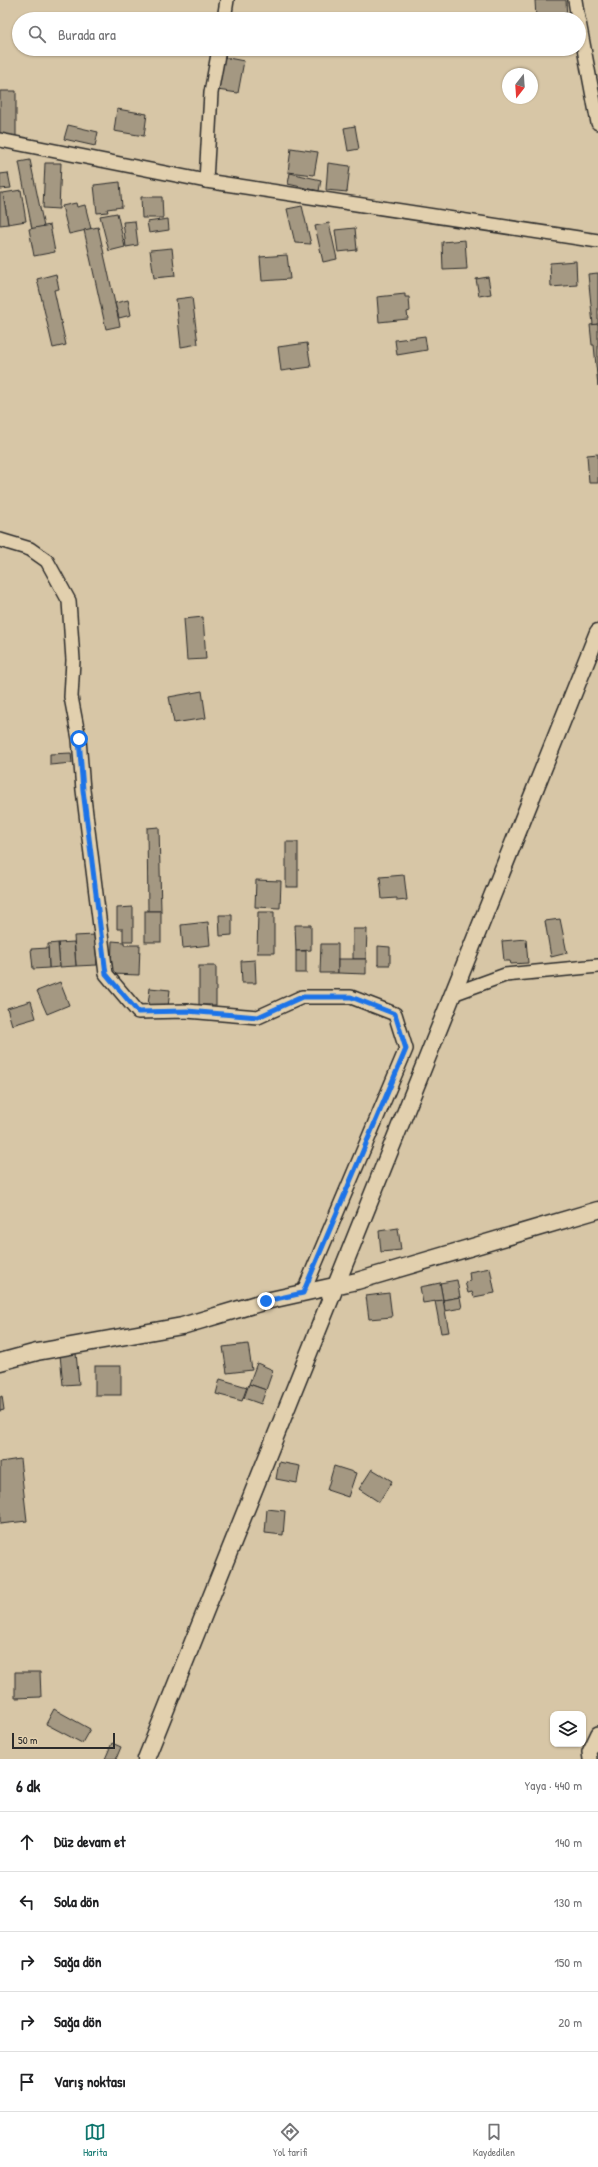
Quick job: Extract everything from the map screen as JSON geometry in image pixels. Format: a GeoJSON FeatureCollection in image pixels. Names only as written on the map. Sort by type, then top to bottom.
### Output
{"type":"FeatureCollection","features":[{"type":"Feature","properties":{"kind":"street"},"geometry":{"type":"LineString","coordinates":[[225,12],[227,0]]}},
{"type":"Feature","properties":{"kind":"street"},"geometry":{"type":"LineString","coordinates":[[575,0],[577,12]]}},
{"type":"Feature","properties":{"kind":"street"},"geometry":{"type":"LineString","coordinates":[[206,181],[211,93],[218,56]]}},
{"type":"Feature","properties":{"kind":"street"},"geometry":{"type":"LineString","coordinates":[[586,56],[598,123]]}},
{"type":"Feature","properties":{"kind":"street"},"geometry":{"type":"LineString","coordinates":[[0,140],[206,181],[598,241]]}},
{"type":"Feature","properties":{"kind":"street"},"geometry":{"type":"LineString","coordinates":[[0,540],[30,549],[46,562],[69,601],[73,660],[71,696],[79,739],[83,790],[106,974],[113,984],[138,1012],[187,1011],[258,1017],[302,997],[351,997],[395,1014],[406,1049],[303,1293]]}},
{"type":"Feature","properties":{"kind":"street"},"geometry":{"type":"LineString","coordinates":[[146,1759],[334,1286],[598,632]]}},
{"type":"Feature","properties":{"kind":"street"},"geometry":{"type":"LineString","coordinates":[[452,994],[505,975],[598,966]]}},
{"type":"Feature","properties":{"kind":"street"},"geometry":{"type":"LineString","coordinates":[[0,1362],[37,1352],[182,1326],[334,1286],[598,1210]]}},
{"type":"Feature","properties":{"kind":"street"},"geometry":{"type":"LineString","coordinates":[[590,1759],[589,1752],[598,1733]]}},
{"type":"Feature","properties":{"kind":"building"},"geometry":{"type":"Polygon","coordinates":[[[535,0],[566,0],[567,12],[536,12],[535,0]]]}},
{"type":"Feature","properties":{"kind":"building"},"geometry":{"type":"Polygon","coordinates":[[[223,57],[244,61],[238,93],[217,90],[223,57]]]}},
{"type":"Feature","properties":{"kind":"building"},"geometry":{"type":"Polygon","coordinates":[[[0,91],[16,91],[16,138],[0,135],[0,91]]]}},
{"type":"Feature","properties":{"kind":"building"},"geometry":{"type":"Polygon","coordinates":[[[117,109],[147,114],[144,136],[114,131],[117,109]]]}},
{"type":"Feature","properties":{"kind":"building"},"geometry":{"type":"Polygon","coordinates":[[[68,125],[98,132],[95,146],[64,139],[68,125]]]}},
{"type":"Feature","properties":{"kind":"building"},"geometry":{"type":"Polygon","coordinates":[[[355,126],[359,149],[348,151],[344,128],[355,126]]]}},
{"type":"Feature","properties":{"kind":"building"},"geometry":{"type":"Polygon","coordinates":[[[291,148],[318,152],[314,175],[288,172],[291,148]]]}},
{"type":"Feature","properties":{"kind":"building"},"geometry":{"type":"Polygon","coordinates":[[[30,160],[44,227],[32,229],[19,162],[30,160]]]}},
{"type":"Feature","properties":{"kind":"building"},"geometry":{"type":"Polygon","coordinates":[[[45,163],[61,163],[59,209],[43,208],[45,163]]]}},
{"type":"Feature","properties":{"kind":"building"},"geometry":{"type":"Polygon","coordinates":[[[328,163],[350,166],[347,192],[326,190],[328,163]]]}},
{"type":"Feature","properties":{"kind":"building"},"geometry":{"type":"Polygon","coordinates":[[[8,173],[11,188],[0,189],[0,174],[8,173]]]}},
{"type":"Feature","properties":{"kind":"building"},"geometry":{"type":"Polygon","coordinates":[[[290,173],[321,180],[319,191],[288,184],[290,173]]]}},
{"type":"Feature","properties":{"kind":"building"},"geometry":{"type":"Polygon","coordinates":[[[120,182],[122,207],[107,209],[108,212],[97,213],[94,185],[120,182]]]}},
{"type":"Feature","properties":{"kind":"building"},"geometry":{"type":"Polygon","coordinates":[[[21,190],[26,221],[8,224],[3,193],[21,190]]]}},
{"type":"Feature","properties":{"kind":"building"},"geometry":{"type":"Polygon","coordinates":[[[0,193],[3,193],[8,224],[0,225],[0,193]]]}},
{"type":"Feature","properties":{"kind":"building"},"geometry":{"type":"Polygon","coordinates":[[[141,197],[162,197],[163,218],[142,218],[141,197]]]}},
{"type":"Feature","properties":{"kind":"building"},"geometry":{"type":"Polygon","coordinates":[[[76,203],[77,207],[85,205],[91,229],[69,234],[62,206],[76,203]]]}},
{"type":"Feature","properties":{"kind":"building"},"geometry":{"type":"Polygon","coordinates":[[[302,206],[311,244],[295,243],[287,209],[302,206]]]}},
{"type":"Feature","properties":{"kind":"building"},"geometry":{"type":"Polygon","coordinates":[[[117,213],[125,247],[109,251],[100,216],[117,213]]]}},
{"type":"Feature","properties":{"kind":"building"},"geometry":{"type":"Polygon","coordinates":[[[168,219],[169,230],[149,233],[147,222],[168,219]]]}},
{"type":"Feature","properties":{"kind":"building"},"geometry":{"type":"Polygon","coordinates":[[[135,221],[138,245],[126,247],[123,222],[135,221]]]}},
{"type":"Feature","properties":{"kind":"building"},"geometry":{"type":"Polygon","coordinates":[[[329,223],[337,259],[323,262],[315,226],[329,223]]]}},
{"type":"Feature","properties":{"kind":"building"},"geometry":{"type":"Polygon","coordinates":[[[50,225],[55,252],[34,256],[29,229],[50,225]]]}},
{"type":"Feature","properties":{"kind":"building"},"geometry":{"type":"Polygon","coordinates":[[[98,227],[120,326],[106,329],[84,230],[98,227]]]}},
{"type":"Feature","properties":{"kind":"building"},"geometry":{"type":"Polygon","coordinates":[[[355,228],[357,250],[338,252],[335,230],[355,228]]]}},
{"type":"Feature","properties":{"kind":"building"},"geometry":{"type":"Polygon","coordinates":[[[465,240],[467,269],[443,270],[442,242],[465,240]]]}},
{"type":"Feature","properties":{"kind":"building"},"geometry":{"type":"Polygon","coordinates":[[[172,248],[175,276],[154,278],[150,250],[172,248]]]}},
{"type":"Feature","properties":{"kind":"building"},"geometry":{"type":"Polygon","coordinates":[[[287,255],[290,279],[262,281],[260,257],[287,255]]]}},
{"type":"Feature","properties":{"kind":"building"},"geometry":{"type":"Polygon","coordinates":[[[576,261],[577,285],[551,287],[550,263],[576,261]]]}},
{"type":"Feature","properties":{"kind":"building"},"geometry":{"type":"Polygon","coordinates":[[[598,273],[598,324],[593,325],[588,274],[598,273]]]}},
{"type":"Feature","properties":{"kind":"building"},"geometry":{"type":"Polygon","coordinates":[[[56,274],[59,289],[54,290],[66,345],[53,348],[37,279],[56,274]]]}},
{"type":"Feature","properties":{"kind":"building"},"geometry":{"type":"Polygon","coordinates":[[[488,277],[491,294],[479,296],[476,279],[488,277]]]}},
{"type":"Feature","properties":{"kind":"building"},"geometry":{"type":"Polygon","coordinates":[[[405,294],[405,297],[409,297],[410,311],[407,312],[408,319],[379,322],[377,297],[405,294]]]}},
{"type":"Feature","properties":{"kind":"building"},"geometry":{"type":"Polygon","coordinates":[[[192,297],[198,344],[181,347],[176,299],[192,297]]]}},
{"type":"Feature","properties":{"kind":"building"},"geometry":{"type":"Polygon","coordinates":[[[128,300],[131,315],[119,318],[115,303],[128,300]]]}},
{"type":"Feature","properties":{"kind":"building"},"geometry":{"type":"Polygon","coordinates":[[[598,324],[598,386],[594,345],[592,345],[590,325],[598,324]]]}},
{"type":"Feature","properties":{"kind":"building"},"geometry":{"type":"Polygon","coordinates":[[[425,336],[427,350],[397,355],[395,340],[425,336]]]}},
{"type":"Feature","properties":{"kind":"building"},"geometry":{"type":"Polygon","coordinates":[[[307,343],[311,367],[281,371],[278,347],[307,343]]]}},
{"type":"Feature","properties":{"kind":"building"},"geometry":{"type":"Polygon","coordinates":[[[598,454],[598,483],[589,483],[587,455],[598,454]]]}},
{"type":"Feature","properties":{"kind":"building"},"geometry":{"type":"Polygon","coordinates":[[[203,617],[206,659],[187,660],[184,619],[203,617]]]}},
{"type":"Feature","properties":{"kind":"building"},"geometry":{"type":"Polygon","coordinates":[[[202,691],[206,718],[174,723],[169,697],[202,691]]]}},
{"type":"Feature","properties":{"kind":"building"},"geometry":{"type":"Polygon","coordinates":[[[71,753],[72,763],[50,765],[50,754],[71,753]]]}},
{"type":"Feature","properties":{"kind":"building"},"geometry":{"type":"Polygon","coordinates":[[[159,827],[161,911],[148,911],[147,828],[159,827]]]}},
{"type":"Feature","properties":{"kind":"building"},"geometry":{"type":"Polygon","coordinates":[[[286,842],[298,842],[298,887],[286,887],[286,842]]]}},
{"type":"Feature","properties":{"kind":"building"},"geometry":{"type":"Polygon","coordinates":[[[404,875],[407,900],[397,901],[397,898],[382,899],[380,877],[404,875]]]}},
{"type":"Feature","properties":{"kind":"building"},"geometry":{"type":"Polygon","coordinates":[[[256,880],[281,881],[280,908],[255,907],[256,880]]]}},
{"type":"Feature","properties":{"kind":"building"},"geometry":{"type":"Polygon","coordinates":[[[133,907],[133,941],[123,941],[123,929],[117,929],[117,908],[133,907]]]}},
{"type":"Feature","properties":{"kind":"building"},"geometry":{"type":"Polygon","coordinates":[[[145,911],[161,911],[161,942],[145,942],[145,911]]]}},
{"type":"Feature","properties":{"kind":"building"},"geometry":{"type":"Polygon","coordinates":[[[258,912],[274,912],[274,953],[257,953],[258,912]]]}},
{"type":"Feature","properties":{"kind":"building"},"geometry":{"type":"Polygon","coordinates":[[[219,915],[232,915],[232,935],[220,936],[219,915]]]}},
{"type":"Feature","properties":{"kind":"building"},"geometry":{"type":"Polygon","coordinates":[[[560,919],[567,953],[551,957],[545,921],[560,919]]]}},
{"type":"Feature","properties":{"kind":"building"},"geometry":{"type":"Polygon","coordinates":[[[208,922],[210,945],[183,948],[181,925],[208,922]]]}},
{"type":"Feature","properties":{"kind":"building"},"geometry":{"type":"Polygon","coordinates":[[[295,925],[311,925],[311,950],[296,951],[295,925]]]}},
{"type":"Feature","properties":{"kind":"building"},"geometry":{"type":"Polygon","coordinates":[[[353,929],[367,929],[366,959],[353,959],[353,929]]]}},
{"type":"Feature","properties":{"kind":"building"},"geometry":{"type":"Polygon","coordinates":[[[95,935],[97,965],[76,966],[74,936],[95,935]]]}},
{"type":"Feature","properties":{"kind":"building"},"geometry":{"type":"Polygon","coordinates":[[[526,939],[528,963],[511,964],[510,961],[504,961],[502,941],[526,939]]]}},
{"type":"Feature","properties":{"kind":"building"},"geometry":{"type":"Polygon","coordinates":[[[112,941],[124,942],[124,945],[140,945],[139,975],[111,974],[112,941]]]}},
{"type":"Feature","properties":{"kind":"building"},"geometry":{"type":"Polygon","coordinates":[[[74,942],[76,966],[60,967],[58,943],[74,942]]]}},
{"type":"Feature","properties":{"kind":"building"},"geometry":{"type":"Polygon","coordinates":[[[58,943],[60,967],[49,968],[48,944],[58,943]]]}},
{"type":"Feature","properties":{"kind":"building"},"geometry":{"type":"Polygon","coordinates":[[[321,944],[338,944],[338,973],[320,973],[321,944]]]}},
{"type":"Feature","properties":{"kind":"building"},"geometry":{"type":"Polygon","coordinates":[[[378,946],[390,947],[390,965],[378,965],[378,946]]]}},
{"type":"Feature","properties":{"kind":"building"},"geometry":{"type":"Polygon","coordinates":[[[48,948],[49,968],[33,969],[31,949],[48,948]]]}},
{"type":"Feature","properties":{"kind":"building"},"geometry":{"type":"Polygon","coordinates":[[[296,951],[306,951],[306,973],[296,973],[296,951]]]}},
{"type":"Feature","properties":{"kind":"building"},"geometry":{"type":"Polygon","coordinates":[[[338,959],[366,959],[366,974],[338,973],[338,959]]]}},
{"type":"Feature","properties":{"kind":"building"},"geometry":{"type":"Polygon","coordinates":[[[255,960],[256,983],[242,983],[241,961],[255,960]]]}},
{"type":"Feature","properties":{"kind":"building"},"geometry":{"type":"Polygon","coordinates":[[[199,966],[216,966],[216,1005],[199,1005],[199,966]]]}},
{"type":"Feature","properties":{"kind":"building"},"geometry":{"type":"Polygon","coordinates":[[[60,982],[69,1005],[47,1014],[37,991],[60,982]]]}},
{"type":"Feature","properties":{"kind":"building"},"geometry":{"type":"Polygon","coordinates":[[[150,988],[170,990],[168,1007],[148,1005],[150,988]]]}},
{"type":"Feature","properties":{"kind":"building"},"geometry":{"type":"Polygon","coordinates":[[[31,1001],[36,1018],[12,1025],[7,1008],[31,1001]]]}},
{"type":"Feature","properties":{"kind":"building"},"geometry":{"type":"Polygon","coordinates":[[[398,1228],[401,1250],[381,1252],[379,1231],[398,1228]]]}},
{"type":"Feature","properties":{"kind":"building"},"geometry":{"type":"Polygon","coordinates":[[[490,1268],[495,1293],[474,1297],[472,1292],[468,1293],[465,1282],[470,1281],[469,1272],[490,1268]]]}},
{"type":"Feature","properties":{"kind":"building"},"geometry":{"type":"Polygon","coordinates":[[[457,1280],[460,1297],[443,1300],[440,1283],[457,1280]]]}},
{"type":"Feature","properties":{"kind":"building"},"geometry":{"type":"Polygon","coordinates":[[[440,1283],[443,1300],[423,1303],[420,1287],[440,1283]]]}},
{"type":"Feature","properties":{"kind":"building"},"geometry":{"type":"Polygon","coordinates":[[[389,1293],[392,1317],[369,1319],[366,1296],[389,1293]]]}},
{"type":"Feature","properties":{"kind":"building"},"geometry":{"type":"Polygon","coordinates":[[[460,1297],[462,1308],[445,1311],[443,1300],[460,1297]]]}},
{"type":"Feature","properties":{"kind":"building"},"geometry":{"type":"Polygon","coordinates":[[[443,1300],[449,1332],[441,1333],[435,1301],[443,1300]]]}},
{"type":"Feature","properties":{"kind":"building"},"geometry":{"type":"Polygon","coordinates":[[[248,1344],[252,1370],[227,1373],[223,1347],[248,1344]]]}},
{"type":"Feature","properties":{"kind":"building"},"geometry":{"type":"Polygon","coordinates":[[[76,1353],[79,1384],[63,1385],[60,1355],[76,1353]]]}},
{"type":"Feature","properties":{"kind":"building"},"geometry":{"type":"Polygon","coordinates":[[[257,1363],[273,1370],[266,1390],[249,1384],[257,1363]]]}},
{"type":"Feature","properties":{"kind":"building"},"geometry":{"type":"Polygon","coordinates":[[[95,1366],[121,1366],[121,1395],[95,1395],[95,1366]]]}},
{"type":"Feature","properties":{"kind":"building"},"geometry":{"type":"Polygon","coordinates":[[[220,1379],[247,1387],[242,1401],[216,1394],[220,1379]]]}},
{"type":"Feature","properties":{"kind":"building"},"geometry":{"type":"Polygon","coordinates":[[[249,1384],[266,1390],[261,1404],[244,1398],[249,1384]]]}},
{"type":"Feature","properties":{"kind":"building"},"geometry":{"type":"Polygon","coordinates":[[[2,1396],[4,1410],[0,1411],[0,1397],[2,1396]]]}},
{"type":"Feature","properties":{"kind":"building"},"geometry":{"type":"Polygon","coordinates":[[[20,1459],[27,1521],[0,1524],[0,1462],[20,1459]]]}},
{"type":"Feature","properties":{"kind":"building"},"geometry":{"type":"Polygon","coordinates":[[[279,1462],[300,1466],[297,1483],[276,1479],[279,1462]]]}},
{"type":"Feature","properties":{"kind":"building"},"geometry":{"type":"Polygon","coordinates":[[[334,1466],[356,1473],[348,1497],[327,1490],[334,1466]]]}},
{"type":"Feature","properties":{"kind":"building"},"geometry":{"type":"Polygon","coordinates":[[[372,1469],[392,1481],[379,1502],[359,1489],[372,1469]]]}},
{"type":"Feature","properties":{"kind":"building"},"geometry":{"type":"Polygon","coordinates":[[[267,1509],[285,1511],[283,1535],[265,1533],[267,1509]]]}},
{"type":"Feature","properties":{"kind":"building"},"geometry":{"type":"Polygon","coordinates":[[[15,1672],[40,1672],[41,1697],[15,1698],[15,1672]]]}},
{"type":"Feature","properties":{"kind":"building"},"geometry":{"type":"Polygon","coordinates":[[[54,1709],[90,1729],[82,1743],[46,1724],[54,1709]]]}},
{"type":"Feature","properties":{"kind":"building"},"geometry":{"type":"Polygon","coordinates":[[[112,1743],[121,1747],[116,1759],[105,1759],[112,1743]]]}},
{"type":"Feature","properties":{"kind":"route"},"geometry":{"type":"LineString","coordinates":[[79,739],[83,790],[106,974],[138,1012],[187,1011],[258,1017],[302,997],[351,997],[395,1014],[406,1049],[303,1293],[266,1301]]}}]}
